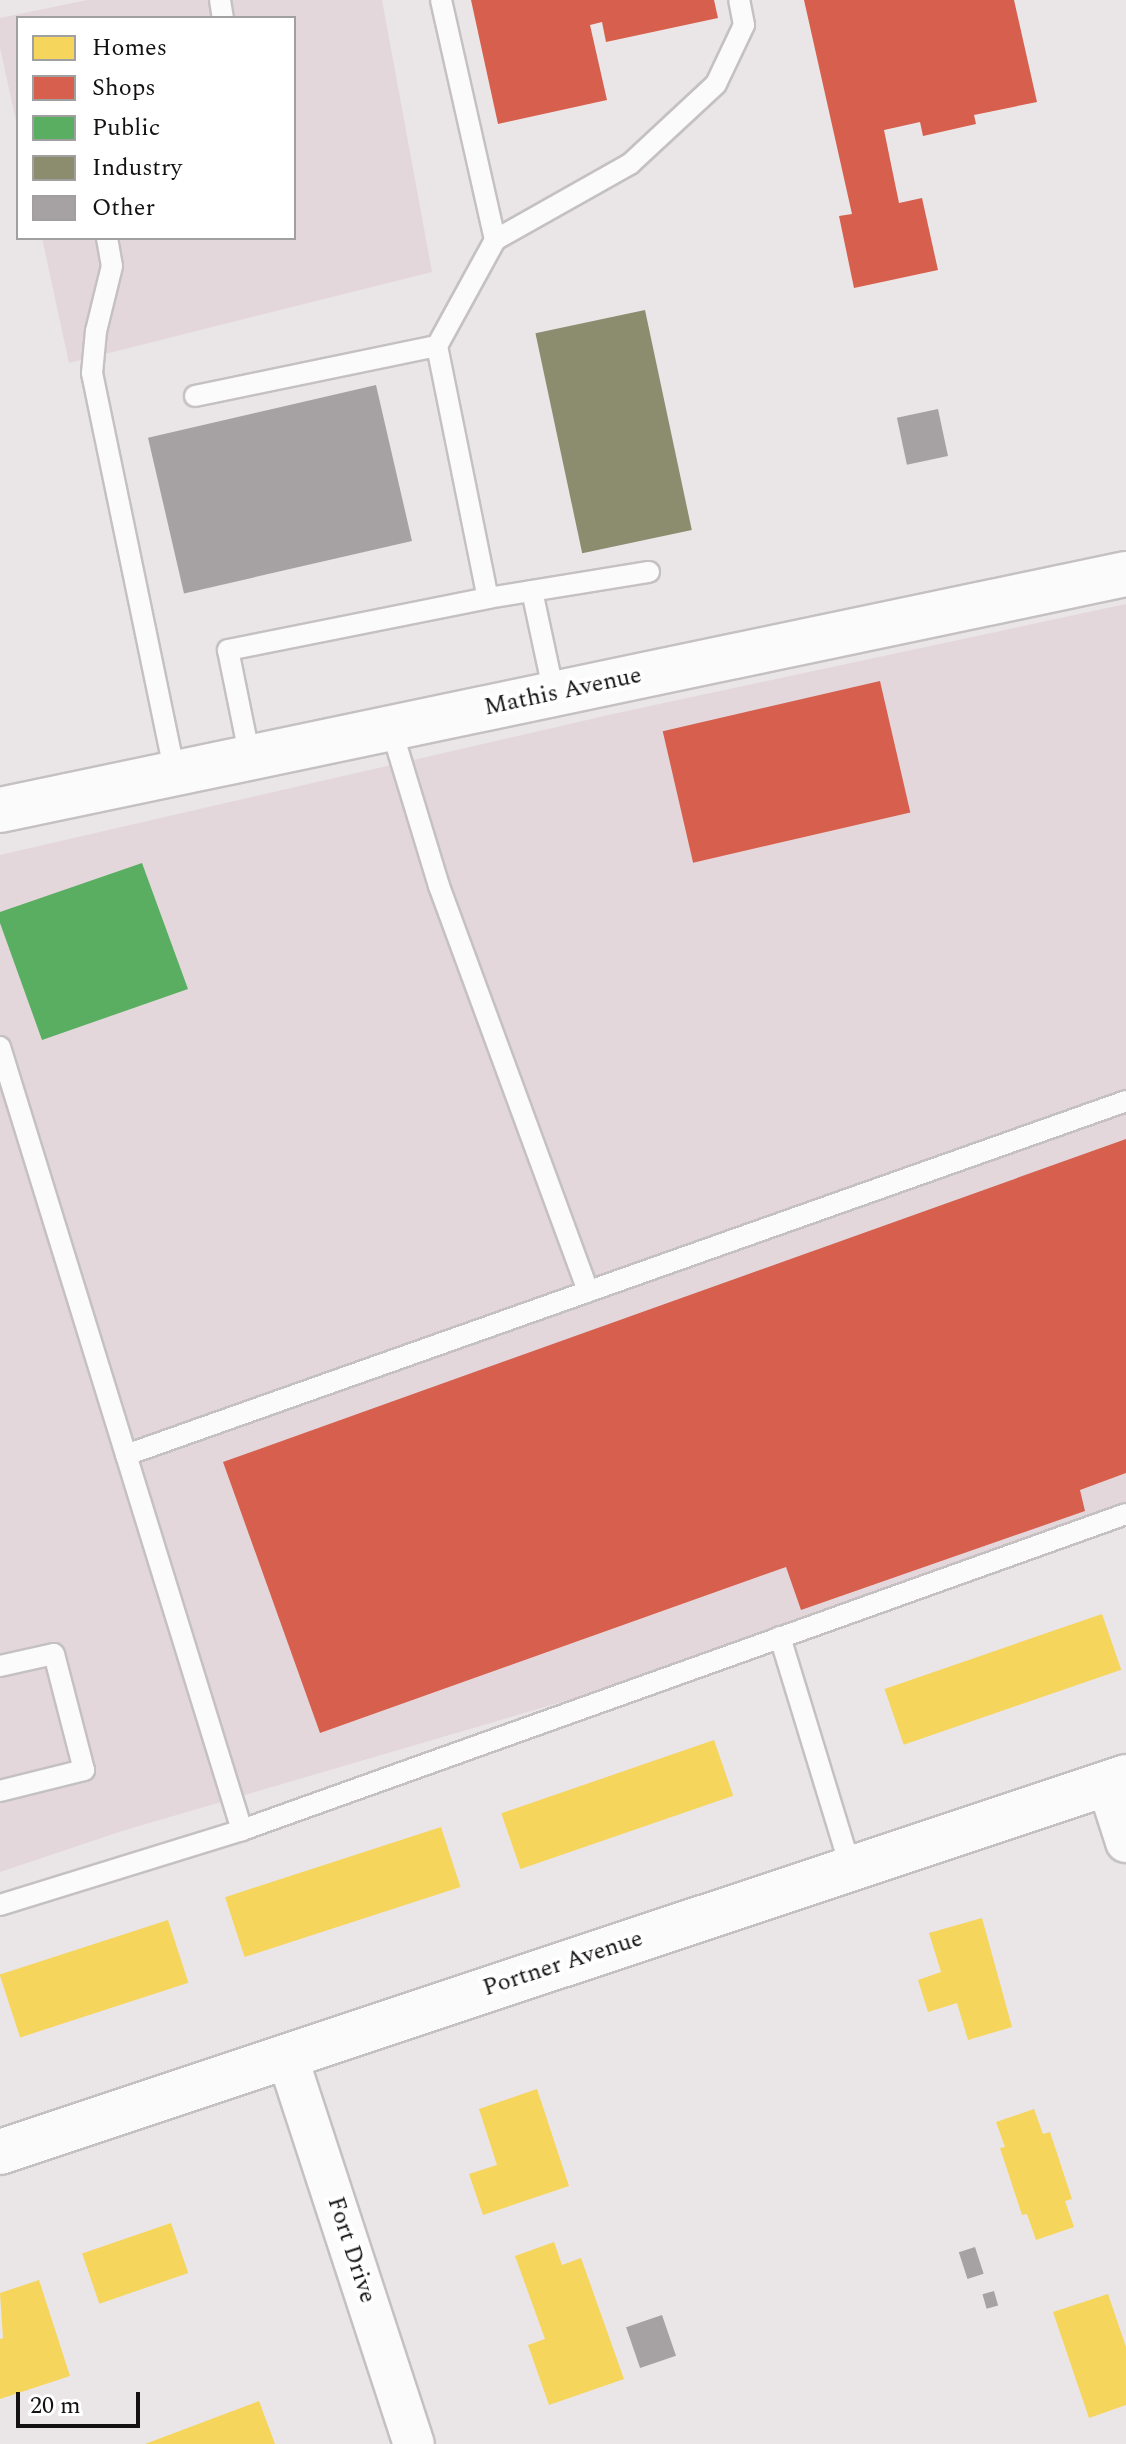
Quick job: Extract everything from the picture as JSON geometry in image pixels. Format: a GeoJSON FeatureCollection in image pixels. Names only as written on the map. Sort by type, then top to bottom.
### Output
{"type":"FeatureCollection","features":[{"type":"Feature","properties":{"kind":"street","name":"Mathis Avenue"},"geometry":{"type":"LineString","coordinates":[[0,810],[1126,574]]}},
{"type":"Feature","properties":{"kind":"street","name":"Portner Avenue"},"geometry":{"type":"LineString","coordinates":[[0,2152],[1116,1780]]}},
{"type":"Feature","properties":{"kind":"street"},"geometry":{"type":"LineString","coordinates":[[1116,1780],[1126,1842]]}},
{"type":"Feature","properties":{"kind":"street","name":"Fort Drive"},"geometry":{"type":"LineString","coordinates":[[287,2056],[414,2444]]}},
{"type":"Feature","properties":{"kind":"lane"},"geometry":{"type":"LineString","coordinates":[[441,0],[495,240]]}},
{"type":"Feature","properties":{"kind":"lane"},"geometry":{"type":"LineString","coordinates":[[488,598],[437,346],[495,240],[630,164],[716,84],[744,25],[739,0]]}},
{"type":"Feature","properties":{"kind":"lane"},"geometry":{"type":"LineString","coordinates":[[107,240],[112,266],[96,331],[92,373],[175,773]]}},
{"type":"Feature","properties":{"kind":"lane"},"geometry":{"type":"LineString","coordinates":[[195,396],[437,346]]}},
{"type":"Feature","properties":{"kind":"lane"},"geometry":{"type":"LineString","coordinates":[[250,758],[228,650],[488,598],[649,572]]}},
{"type":"Feature","properties":{"kind":"lane"},"geometry":{"type":"LineString","coordinates":[[532,591],[554,694]]}},
{"type":"Feature","properties":{"kind":"lane"},"geometry":{"type":"LineString","coordinates":[[391,728],[439,886],[588,1291]]}},
{"type":"Feature","properties":{"kind":"lane"},"geometry":{"type":"LineString","coordinates":[[0,1047],[242,1830]]}},
{"type":"Feature","properties":{"kind":"lane"},"geometry":{"type":"LineString","coordinates":[[126,1455],[1126,1101]]}},
{"type":"Feature","properties":{"kind":"lane"},"geometry":{"type":"LineString","coordinates":[[0,1905],[242,1830],[1126,1514]]}},
{"type":"Feature","properties":{"kind":"lane"},"geometry":{"type":"LineString","coordinates":[[780,1637],[851,1869]]}},
{"type":"Feature","properties":{"kind":"lane"},"geometry":{"type":"LineString","coordinates":[[0,1666],[54,1654],[84,1770],[0,1791]]}},
{"type":"Feature","properties":{"kind":"shaded area"},"geometry":{"type":"Polygon","coordinates":[[[87,0],[382,0],[432,272],[69,363],[42,240],[296,240],[296,16],[16,16],[16,121],[0,48],[0,18],[87,0]]]}},
{"type":"Feature","properties":{"kind":"shaded area"},"geometry":{"type":"Polygon","coordinates":[[[1126,604],[1126,1523],[657,1674],[122,1831],[0,1872],[0,855],[613,714],[1126,604]]]}},
{"type":"Feature","properties":{"kind":"building: Homes"},"geometry":{"type":"Polygon","coordinates":[[[1102,1614],[1121,1670],[904,1745],[885,1689],[1102,1614]]]}},
{"type":"Feature","properties":{"kind":"building: Homes"},"geometry":{"type":"Polygon","coordinates":[[[714,1740],[733,1796],[520,1869],[501,1813],[714,1740]]]}},
{"type":"Feature","properties":{"kind":"building: Homes"},"geometry":{"type":"Polygon","coordinates":[[[441,1827],[460,1887],[245,1957],[225,1897],[441,1827]]]}},
{"type":"Feature","properties":{"kind":"building: Homes"},"geometry":{"type":"Polygon","coordinates":[[[982,1918],[1012,2027],[968,2040],[957,2003],[928,2012],[918,1980],[941,1972],[929,1933],[982,1918]]]}},
{"type":"Feature","properties":{"kind":"building: Homes"},"geometry":{"type":"Polygon","coordinates":[[[168,1920],[188,1983],[20,2037],[0,1975],[168,1920]]]}},
{"type":"Feature","properties":{"kind":"building: Homes"},"geometry":{"type":"Polygon","coordinates":[[[537,2089],[569,2186],[483,2215],[469,2174],[497,2165],[479,2109],[537,2089]]]}},
{"type":"Feature","properties":{"kind":"building: Homes"},"geometry":{"type":"Polygon","coordinates":[[[1034,2109],[1043,2134],[1050,2132],[1072,2199],[1065,2201],[1074,2227],[1036,2240],[1027,2214],[1022,2215],[1000,2148],[1005,2147],[996,2122],[1034,2109]]]}},
{"type":"Feature","properties":{"kind":"building: Homes"},"geometry":{"type":"Polygon","coordinates":[[[171,2223],[188,2273],[99,2304],[82,2254],[171,2223]]]}},
{"type":"Feature","properties":{"kind":"building: Homes"},"geometry":{"type":"Polygon","coordinates":[[[554,2242],[562,2265],[581,2258],[624,2379],[549,2405],[528,2345],[545,2339],[515,2256],[554,2242]]]}},
{"type":"Feature","properties":{"kind":"building: Homes"},"geometry":{"type":"Polygon","coordinates":[[[39,2280],[70,2376],[0,2399],[0,2339],[3,2338],[0,2293],[39,2280]]]}},
{"type":"Feature","properties":{"kind":"building: Homes"},"geometry":{"type":"Polygon","coordinates":[[[1108,2294],[1126,2347],[1126,2405],[1089,2418],[1053,2312],[1108,2294]]]}},
{"type":"Feature","properties":{"kind":"building: Homes"},"geometry":{"type":"Polygon","coordinates":[[[259,2401],[275,2444],[145,2444],[259,2401]]]}},
{"type":"Feature","properties":{"kind":"building: Shops"},"geometry":{"type":"Polygon","coordinates":[[[471,0],[714,0],[718,18],[606,42],[602,22],[590,25],[607,100],[498,124],[471,0]]]}},
{"type":"Feature","properties":{"kind":"building: Shops"},"geometry":{"type":"Polygon","coordinates":[[[804,0],[1014,0],[1037,102],[974,115],[976,124],[923,136],[920,122],[884,130],[899,203],[922,198],[938,270],[854,288],[839,216],[852,214],[804,0]]]}},
{"type":"Feature","properties":{"kind":"building: Shops"},"geometry":{"type":"Polygon","coordinates":[[[880,681],[910,813],[693,863],[663,731],[880,681]]]}},
{"type":"Feature","properties":{"kind":"building: Shops"},"geometry":{"type":"Polygon","coordinates":[[[1126,1139],[1126,1473],[1080,1490],[1085,1511],[801,1610],[786,1567],[320,1733],[223,1462],[1126,1139]]]}},
{"type":"Feature","properties":{"kind":"building: Public"},"geometry":{"type":"Polygon","coordinates":[[[142,863],[188,989],[42,1040],[0,923],[0,912],[142,863]]]}},
{"type":"Feature","properties":{"kind":"building: Industry"},"geometry":{"type":"Polygon","coordinates":[[[645,310],[692,530],[582,553],[535,333],[645,310]]]}},
{"type":"Feature","properties":{"kind":"building: Other"},"geometry":{"type":"Polygon","coordinates":[[[376,385],[412,541],[184,594],[148,438],[376,385]]]}},
{"type":"Feature","properties":{"kind":"building: Other"},"geometry":{"type":"Polygon","coordinates":[[[938,409],[948,456],[907,465],[897,418],[938,409]]]}},
{"type":"Feature","properties":{"kind":"building: Other"},"geometry":{"type":"Polygon","coordinates":[[[975,2247],[984,2274],[967,2279],[959,2252],[975,2247]]]}},
{"type":"Feature","properties":{"kind":"building: Other"},"geometry":{"type":"Polygon","coordinates":[[[994,2291],[998,2305],[987,2309],[982,2294],[994,2291]]]}},
{"type":"Feature","properties":{"kind":"building: Other"},"geometry":{"type":"Polygon","coordinates":[[[662,2315],[676,2356],[640,2368],[626,2327],[662,2315]]]}}]}
